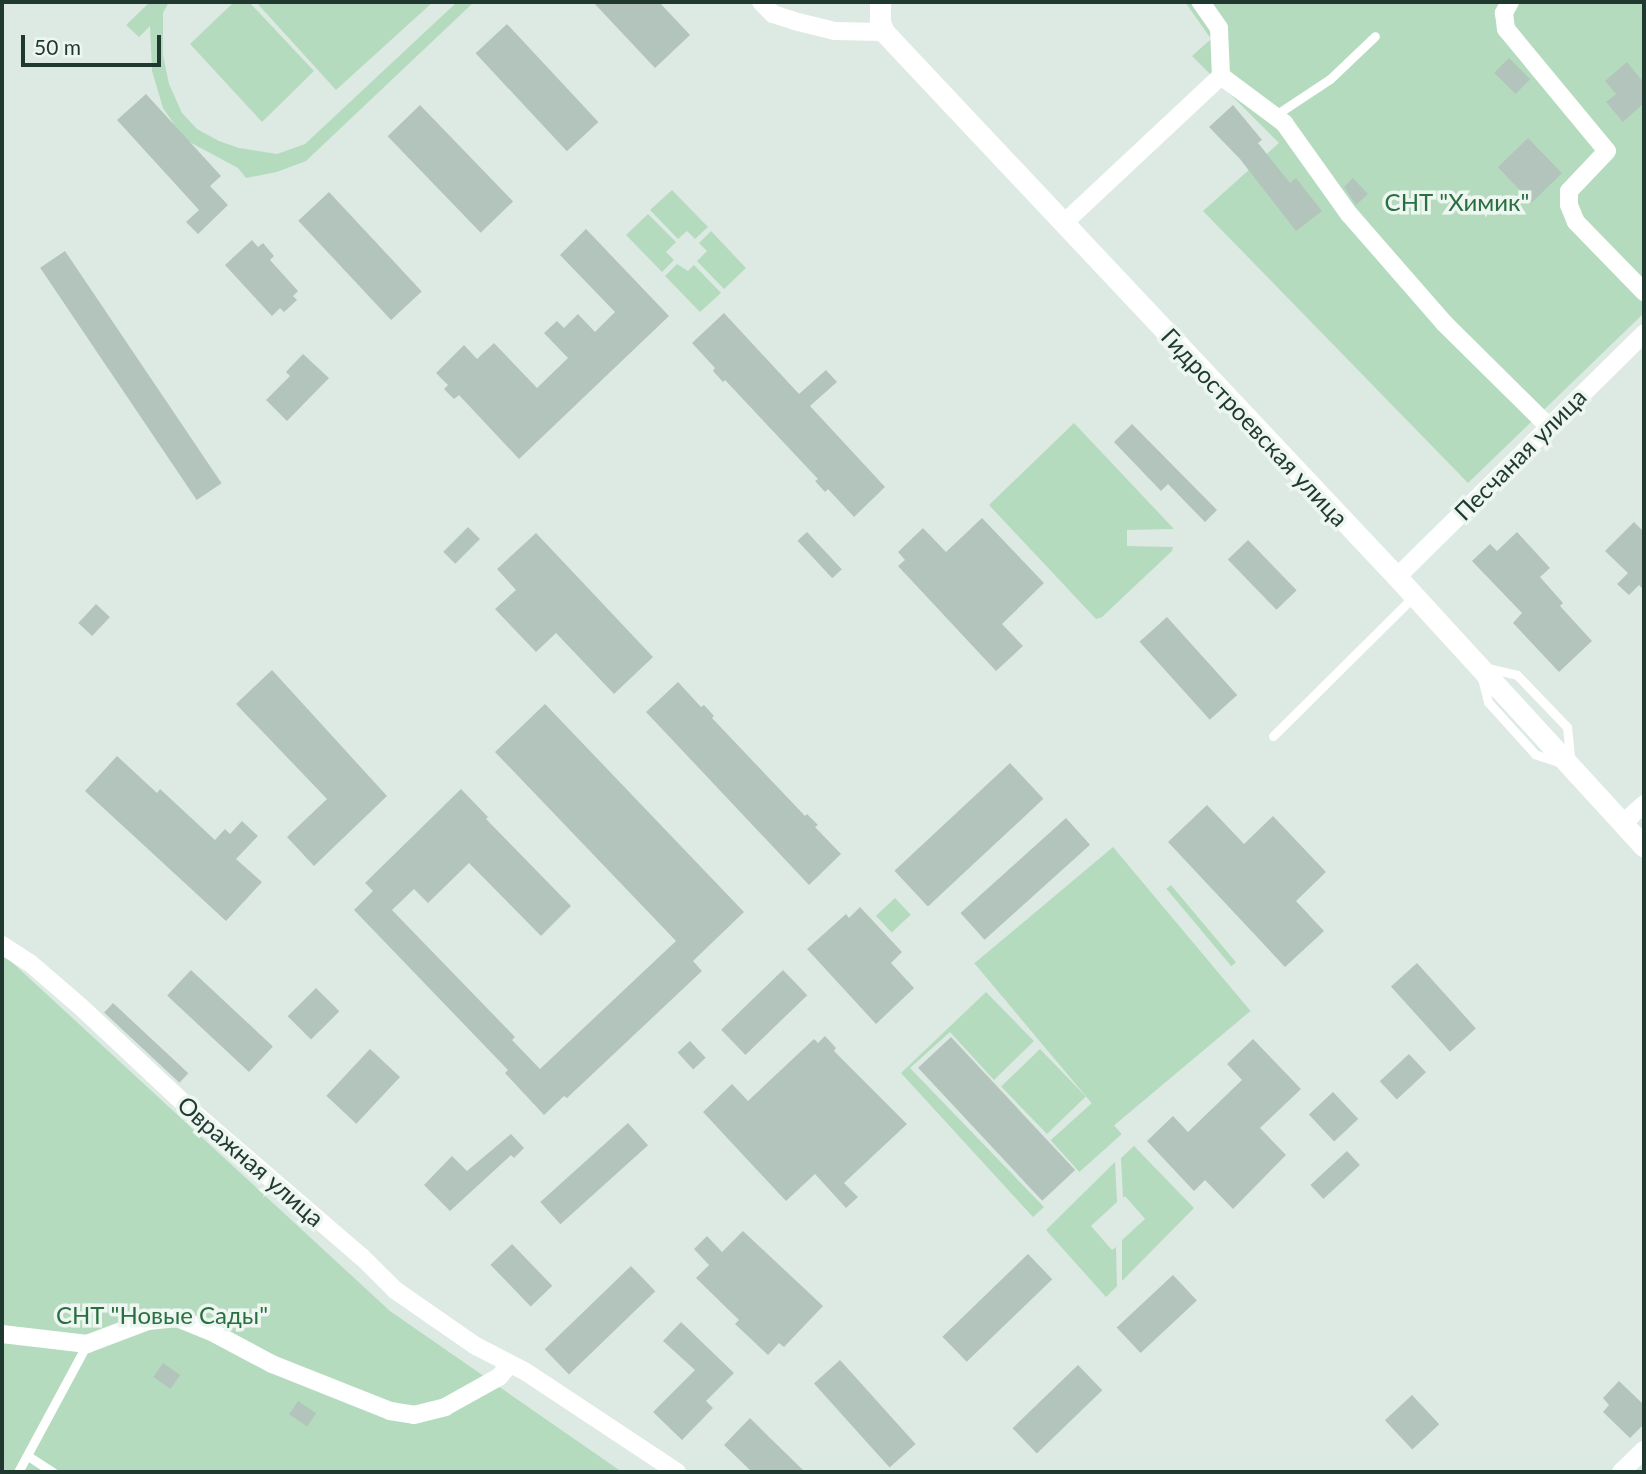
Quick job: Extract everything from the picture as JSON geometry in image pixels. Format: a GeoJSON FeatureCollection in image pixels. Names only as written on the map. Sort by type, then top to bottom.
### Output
{"type":"FeatureCollection","features":[{"type":"Feature","properties":{"kind":"street"},"geometry":{"type":"LineString","coordinates":[[761,2],[773,14],[794,22],[835,31],[884,32],[878,10],[880,2]]}},
{"type":"Feature","properties":{"kind":"street"},"geometry":{"type":"LineString","coordinates":[[1065,222],[1221,76],[1219,28],[1201,2]]}},
{"type":"Feature","properties":{"kind":"street"},"geometry":{"type":"LineString","coordinates":[[1510,2],[1504,13],[1506,29],[1607,151],[1569,191],[1569,205],[1576,222],[1644,292]]}},
{"type":"Feature","properties":{"kind":"street","name":"Гидростроевская улица"},"geometry":{"type":"LineString","coordinates":[[884,32],[1397,577],[1644,847]]}},
{"type":"Feature","properties":{"kind":"street"},"geometry":{"type":"LineString","coordinates":[[1221,76],[1284,123],[1349,214],[1444,323],[1548,426]]}},
{"type":"Feature","properties":{"kind":"street","name":"Песчаная улица"},"geometry":{"type":"LineString","coordinates":[[1397,577],[1644,333]]}},
{"type":"Feature","properties":{"kind":"street"},"geometry":{"type":"LineString","coordinates":[[1622,824],[1644,804]]}},
{"type":"Feature","properties":{"kind":"street","name":"Овражная улица"},"geometry":{"type":"LineString","coordinates":[[2,945],[30,963],[192,1111],[362,1257],[395,1290],[509,1365],[526,1372],[677,1472]]}},
{"type":"Feature","properties":{"kind":"street"},"geometry":{"type":"LineString","coordinates":[[2,1334],[87,1344],[148,1321],[177,1318],[210,1331],[272,1364],[390,1411],[414,1416],[445,1407],[499,1377],[509,1365]]}},
{"type":"Feature","properties":{"kind":"street"},"geometry":{"type":"LineString","coordinates":[[1621,1472],[1644,1450]]}},
{"type":"Feature","properties":{"kind":"lane"},"geometry":{"type":"LineString","coordinates":[[1274,116],[1330,79],[1375,36]]}},
{"type":"Feature","properties":{"kind":"lane"},"geometry":{"type":"LineString","coordinates":[[1273,736],[1414,596]]}},
{"type":"Feature","properties":{"kind":"lane"},"geometry":{"type":"LineString","coordinates":[[18,1472],[87,1344]]}},
{"type":"Feature","properties":{"kind":"lane"},"geometry":{"type":"LineString","coordinates":[[28,1456],[54,1472]]}},
{"type":"Feature","properties":{"kind":"green space"},"geometry":{"type":"Polygon","coordinates":[[[150,2],[169,2],[163,13],[163,55],[169,84],[182,113],[197,129],[219,141],[239,148],[277,154],[305,144],[457,2],[474,2],[306,161],[277,172],[246,178],[238,168],[184,139],[163,108],[152,71],[150,26],[139,37],[126,25],[150,2]]]}},
{"type":"Feature","properties":{"kind":"green space"},"geometry":{"type":"Polygon","coordinates":[[[234,2],[249,2],[314,71],[262,122],[190,44],[234,2]]]}},
{"type":"Feature","properties":{"kind":"green space"},"geometry":{"type":"Polygon","coordinates":[[[256,2],[433,2],[336,90],[256,2]]]}},
{"type":"Feature","properties":{"kind":"green space","name":"СНТ \"Химик\""},"geometry":{"type":"Polygon","coordinates":[[[1185,2],[1644,2],[1644,313],[1468,483],[1203,211],[1279,143],[1192,56],[1211,39],[1185,2]]]}},
{"type":"Feature","properties":{"kind":"green space"},"geometry":{"type":"Polygon","coordinates":[[[672,190],[708,227],[695,239],[687,231],[678,239],[650,210],[672,190]]]}},
{"type":"Feature","properties":{"kind":"green space"},"geometry":{"type":"Polygon","coordinates":[[[648,214],[676,242],[666,252],[674,260],[662,272],[626,235],[648,214]]]}},
{"type":"Feature","properties":{"kind":"green space"},"geometry":{"type":"Polygon","coordinates":[[[711,231],[746,268],[724,289],[697,261],[707,251],[699,243],[711,231]]]}},
{"type":"Feature","properties":{"kind":"green space"},"geometry":{"type":"Polygon","coordinates":[[[677,264],[688,271],[694,265],[721,293],[700,312],[665,276],[677,264]]]}},
{"type":"Feature","properties":{"kind":"green space"},"geometry":{"type":"Polygon","coordinates":[[[1074,423],[1174,529],[1127,530],[1127,546],[1173,547],[1172,551],[1102,617],[1096,619],[989,505],[1074,423]]]}},
{"type":"Feature","properties":{"kind":"green space"},"geometry":{"type":"Polygon","coordinates":[[[1113,847],[1251,1011],[1112,1127],[974,963],[1113,847]]]}},
{"type":"Feature","properties":{"kind":"green space"},"geometry":{"type":"Polygon","coordinates":[[[1171,885],[1236,962],[1231,966],[1166,889],[1171,885]]]}},
{"type":"Feature","properties":{"kind":"green space"},"geometry":{"type":"Polygon","coordinates":[[[895,898],[911,915],[892,933],[876,916],[895,898]]]}},
{"type":"Feature","properties":{"kind":"green space","name":"СНТ \"Новые Сады\""},"geometry":{"type":"Polygon","coordinates":[[[2,953],[390,1311],[622,1472],[2,1472],[2,953]]]}},
{"type":"Feature","properties":{"kind":"green space"},"geometry":{"type":"Polygon","coordinates":[[[986,992],[1034,1041],[994,1080],[950,1032],[910,1068],[1044,1207],[1033,1217],[901,1073],[986,992]]]}},
{"type":"Feature","properties":{"kind":"green space"},"geometry":{"type":"Polygon","coordinates":[[[1040,1049],[1086,1096],[1047,1134],[1001,1087],[1040,1049]]]}},
{"type":"Feature","properties":{"kind":"green space"},"geometry":{"type":"Polygon","coordinates":[[[1093,1102],[1122,1134],[1079,1172],[1051,1140],[1093,1102]]]}},
{"type":"Feature","properties":{"kind":"green space"},"geometry":{"type":"Polygon","coordinates":[[[1134,1146],[1194,1208],[1122,1281],[1122,1240],[1145,1219],[1125,1196],[1123,1198],[1121,1158],[1134,1146]]]}},
{"type":"Feature","properties":{"kind":"green space"},"geometry":{"type":"Polygon","coordinates":[[[1115,1162],[1117,1202],[1091,1226],[1112,1250],[1116,1247],[1117,1286],[1106,1297],[1046,1230],[1115,1162]]]}},
{"type":"Feature","properties":{"kind":"building"},"geometry":{"type":"Polygon","coordinates":[[[593,2],[659,2],[690,35],[655,68],[593,2]]]}},
{"type":"Feature","properties":{"kind":"building"},"geometry":{"type":"Polygon","coordinates":[[[507,24],[598,122],[567,151],[476,53],[507,24]]]}},
{"type":"Feature","properties":{"kind":"building"},"geometry":{"type":"Polygon","coordinates":[[[1509,58],[1530,79],[1515,94],[1494,73],[1509,58]]]}},
{"type":"Feature","properties":{"kind":"building"},"geometry":{"type":"Polygon","coordinates":[[[1627,62],[1644,83],[1644,103],[1623,122],[1606,102],[1616,94],[1605,81],[1627,62]]]}},
{"type":"Feature","properties":{"kind":"building"},"geometry":{"type":"Polygon","coordinates":[[[146,94],[221,176],[210,186],[228,205],[198,234],[186,222],[199,210],[117,120],[146,94]]]}},
{"type":"Feature","properties":{"kind":"building"},"geometry":{"type":"Polygon","coordinates":[[[420,105],[513,201],[481,233],[388,136],[420,105]]]}},
{"type":"Feature","properties":{"kind":"building"},"geometry":{"type":"Polygon","coordinates":[[[1233,105],[1262,140],[1258,143],[1290,183],[1296,178],[1322,211],[1296,231],[1240,159],[1209,127],[1233,105]]]}},
{"type":"Feature","properties":{"kind":"building"},"geometry":{"type":"Polygon","coordinates":[[[1528,138],[1562,173],[1532,202],[1498,167],[1528,138]]]}},
{"type":"Feature","properties":{"kind":"building"},"geometry":{"type":"Polygon","coordinates":[[[1353,178],[1368,194],[1356,205],[1344,187],[1353,178]]]}},
{"type":"Feature","properties":{"kind":"building"},"geometry":{"type":"Polygon","coordinates":[[[329,192],[422,291],[391,320],[298,221],[329,192]]]}},
{"type":"Feature","properties":{"kind":"building"},"geometry":{"type":"Polygon","coordinates":[[[586,229],[669,316],[519,459],[459,395],[454,399],[444,389],[448,385],[436,373],[464,345],[477,359],[494,343],[537,388],[568,358],[544,333],[557,321],[564,328],[578,314],[595,332],[615,312],[560,255],[586,229]]]}},
{"type":"Feature","properties":{"kind":"building"},"geometry":{"type":"Polygon","coordinates":[[[252,240],[258,247],[263,243],[274,256],[270,260],[298,291],[293,296],[297,300],[284,312],[280,308],[272,316],[225,265],[252,240]]]}},
{"type":"Feature","properties":{"kind":"building"},"geometry":{"type":"Polygon","coordinates":[[[65,251],[222,483],[197,500],[40,268],[65,251]]]}},
{"type":"Feature","properties":{"kind":"building"},"geometry":{"type":"Polygon","coordinates":[[[724,313],[799,394],[826,370],[837,382],[810,406],[885,487],[854,517],[828,489],[825,492],[815,481],[818,479],[725,380],[723,382],[713,371],[715,368],[692,343],[724,313]]]}},
{"type":"Feature","properties":{"kind":"building"},"geometry":{"type":"Polygon","coordinates":[[[303,354],[329,378],[287,421],[266,400],[290,376],[286,372],[303,354]]]}},
{"type":"Feature","properties":{"kind":"building"},"geometry":{"type":"Polygon","coordinates":[[[1132,424],[1217,510],[1205,522],[1168,484],[1161,491],[1114,442],[1132,424]]]}},
{"type":"Feature","properties":{"kind":"building"},"geometry":{"type":"Polygon","coordinates":[[[982,518],[1044,583],[1002,624],[1023,646],[996,671],[898,566],[905,560],[898,552],[923,528],[946,552],[982,518]]]}},
{"type":"Feature","properties":{"kind":"building"},"geometry":{"type":"Polygon","coordinates":[[[1634,522],[1644,532],[1644,590],[1639,585],[1629,595],[1617,584],[1628,573],[1605,551],[1634,522]]]}},
{"type":"Feature","properties":{"kind":"building"},"geometry":{"type":"Polygon","coordinates":[[[468,527],[480,539],[455,564],[443,552],[468,527]]]}},
{"type":"Feature","properties":{"kind":"building"},"geometry":{"type":"Polygon","coordinates":[[[807,532],[842,569],[832,578],[797,541],[807,532]]]}},
{"type":"Feature","properties":{"kind":"building"},"geometry":{"type":"Polygon","coordinates":[[[1517,532],[1550,568],[1540,577],[1563,603],[1560,606],[1592,641],[1559,672],[1513,623],[1522,613],[1472,561],[1490,544],[1497,551],[1517,532]]]}},
{"type":"Feature","properties":{"kind":"building"},"geometry":{"type":"Polygon","coordinates":[[[536,533],[653,657],[614,694],[556,633],[536,652],[495,609],[516,590],[497,569],[536,533]]]}},
{"type":"Feature","properties":{"kind":"building"},"geometry":{"type":"Polygon","coordinates":[[[1248,540],[1297,590],[1276,610],[1228,559],[1248,540]]]}},
{"type":"Feature","properties":{"kind":"building"},"geometry":{"type":"Polygon","coordinates":[[[96,604],[110,617],[92,636],[78,623],[96,604]]]}},
{"type":"Feature","properties":{"kind":"building"},"geometry":{"type":"Polygon","coordinates":[[[1167,617],[1237,695],[1210,720],[1140,642],[1167,617]]]}},
{"type":"Feature","properties":{"kind":"building"},"geometry":{"type":"Polygon","coordinates":[[[272,670],[387,796],[314,866],[287,837],[327,799],[236,704],[272,670]]]}},
{"type":"Feature","properties":{"kind":"building"},"geometry":{"type":"Polygon","coordinates":[[[678,682],[701,707],[704,705],[714,716],[712,718],[805,816],[807,814],[818,825],[815,827],[841,854],[809,885],[646,712],[678,682]]]}},
{"type":"Feature","properties":{"kind":"building"},"geometry":{"type":"Polygon","coordinates":[[[545,704],[744,912],[693,961],[702,971],[567,1098],[564,1096],[544,1115],[505,1073],[508,1070],[354,910],[373,891],[365,883],[461,789],[488,817],[486,819],[571,906],[541,936],[469,863],[428,903],[414,889],[392,910],[515,1037],[512,1040],[540,1069],[676,941],[495,752],[545,704]]]}},
{"type":"Feature","properties":{"kind":"building"},"geometry":{"type":"Polygon","coordinates":[[[117,756],[157,793],[160,789],[215,840],[225,829],[230,834],[242,821],[258,836],[236,859],[262,882],[226,921],[85,791],[117,756]]]}},
{"type":"Feature","properties":{"kind":"building"},"geometry":{"type":"Polygon","coordinates":[[[1010,763],[1043,799],[928,907],[894,871],[1010,763]]]}},
{"type":"Feature","properties":{"kind":"building"},"geometry":{"type":"Polygon","coordinates":[[[1207,805],[1244,844],[1273,816],[1326,872],[1296,901],[1324,931],[1285,967],[1168,842],[1207,805]]]}},
{"type":"Feature","properties":{"kind":"building"},"geometry":{"type":"Polygon","coordinates":[[[1066,818],[1090,845],[985,940],[960,913],[1066,818]]]}},
{"type":"Feature","properties":{"kind":"building"},"geometry":{"type":"Polygon","coordinates":[[[860,907],[902,952],[891,963],[914,988],[876,1024],[807,949],[846,914],[849,918],[860,907]]]}},
{"type":"Feature","properties":{"kind":"building"},"geometry":{"type":"Polygon","coordinates":[[[1417,963],[1476,1028],[1450,1052],[1391,986],[1417,963]]]}},
{"type":"Feature","properties":{"kind":"building"},"geometry":{"type":"Polygon","coordinates":[[[191,970],[273,1046],[249,1072],[167,996],[191,970]]]}},
{"type":"Feature","properties":{"kind":"building"},"geometry":{"type":"Polygon","coordinates":[[[783,970],[807,995],[745,1055],[721,1030],[783,970]]]}},
{"type":"Feature","properties":{"kind":"building"},"geometry":{"type":"Polygon","coordinates":[[[316,988],[339,1011],[311,1040],[288,1016],[316,988]]]}},
{"type":"Feature","properties":{"kind":"building"},"geometry":{"type":"Polygon","coordinates":[[[113,1003],[188,1073],[179,1083],[104,1013],[113,1003]]]}},
{"type":"Feature","properties":{"kind":"building"},"geometry":{"type":"Polygon","coordinates":[[[825,1036],[836,1048],[834,1051],[907,1124],[844,1183],[858,1197],[846,1208],[815,1174],[786,1201],[703,1112],[732,1084],[748,1101],[814,1039],[818,1043],[825,1036]]]}},
{"type":"Feature","properties":{"kind":"building"},"geometry":{"type":"Polygon","coordinates":[[[951,1037],[1075,1170],[1042,1201],[918,1068],[951,1037]]]}},
{"type":"Feature","properties":{"kind":"building"},"geometry":{"type":"Polygon","coordinates":[[[1253,1039],[1301,1089],[1260,1128],[1286,1155],[1233,1209],[1205,1180],[1194,1191],[1147,1141],[1173,1116],[1188,1132],[1242,1080],[1227,1064],[1253,1039]]]}},
{"type":"Feature","properties":{"kind":"building"},"geometry":{"type":"Polygon","coordinates":[[[690,1041],[706,1058],[693,1069],[678,1053],[690,1041]]]}},
{"type":"Feature","properties":{"kind":"building"},"geometry":{"type":"Polygon","coordinates":[[[370,1049],[400,1077],[356,1124],[326,1096],[370,1049]]]}},
{"type":"Feature","properties":{"kind":"building"},"geometry":{"type":"Polygon","coordinates":[[[1409,1054],[1426,1072],[1397,1100],[1380,1081],[1409,1054]]]}},
{"type":"Feature","properties":{"kind":"building"},"geometry":{"type":"Polygon","coordinates":[[[1333,1092],[1358,1119],[1334,1142],[1309,1115],[1333,1092]]]}},
{"type":"Feature","properties":{"kind":"building"},"geometry":{"type":"Polygon","coordinates":[[[628,1123],[648,1145],[560,1224],[540,1202],[628,1123]]]}},
{"type":"Feature","properties":{"kind":"building"},"geometry":{"type":"Polygon","coordinates":[[[511,1134],[524,1148],[514,1158],[511,1155],[450,1211],[424,1185],[452,1156],[467,1171],[511,1134]]]}},
{"type":"Feature","properties":{"kind":"building"},"geometry":{"type":"Polygon","coordinates":[[[1347,1151],[1360,1165],[1323,1199],[1310,1185],[1347,1151]]]}},
{"type":"Feature","properties":{"kind":"building"},"geometry":{"type":"Polygon","coordinates":[[[743,1231],[823,1306],[784,1347],[779,1343],[768,1355],[735,1324],[739,1320],[696,1278],[709,1265],[694,1249],[707,1236],[722,1252],[743,1231]]]}},
{"type":"Feature","properties":{"kind":"building"},"geometry":{"type":"Polygon","coordinates":[[[512,1244],[552,1286],[531,1307],[490,1265],[512,1244]]]}},
{"type":"Feature","properties":{"kind":"building"},"geometry":{"type":"Polygon","coordinates":[[[1028,1254],[1052,1279],[967,1362],[942,1337],[1028,1254]]]}},
{"type":"Feature","properties":{"kind":"building"},"geometry":{"type":"Polygon","coordinates":[[[631,1266],[655,1291],[569,1375],[545,1349],[631,1266]]]}},
{"type":"Feature","properties":{"kind":"building"},"geometry":{"type":"Polygon","coordinates":[[[1173,1275],[1197,1301],[1141,1353],[1117,1328],[1173,1275]]]}},
{"type":"Feature","properties":{"kind":"building"},"geometry":{"type":"Polygon","coordinates":[[[681,1322],[734,1373],[706,1401],[713,1408],[682,1440],[653,1412],[695,1370],[663,1341],[681,1322]]]}},
{"type":"Feature","properties":{"kind":"building"},"geometry":{"type":"Polygon","coordinates":[[[840,1360],[916,1444],[890,1467],[814,1383],[840,1360]]]}},
{"type":"Feature","properties":{"kind":"building"},"geometry":{"type":"Polygon","coordinates":[[[163,1363],[180,1375],[170,1389],[153,1377],[163,1363]]]}},
{"type":"Feature","properties":{"kind":"building"},"geometry":{"type":"Polygon","coordinates":[[[1078,1365],[1102,1390],[1037,1453],[1013,1428],[1078,1365]]]}},
{"type":"Feature","properties":{"kind":"building"},"geometry":{"type":"Polygon","coordinates":[[[1619,1381],[1644,1405],[1644,1424],[1630,1438],[1603,1412],[1609,1405],[1603,1398],[1619,1381]]]}},
{"type":"Feature","properties":{"kind":"building"},"geometry":{"type":"Polygon","coordinates":[[[1412,1395],[1439,1424],[1412,1449],[1385,1420],[1412,1395]]]}},
{"type":"Feature","properties":{"kind":"building"},"geometry":{"type":"Polygon","coordinates":[[[298,1401],[316,1413],[307,1427],[289,1414],[298,1401]]]}},
{"type":"Feature","properties":{"kind":"building"},"geometry":{"type":"Polygon","coordinates":[[[750,1418],[805,1472],[752,1472],[724,1445],[750,1418]]]}}]}
